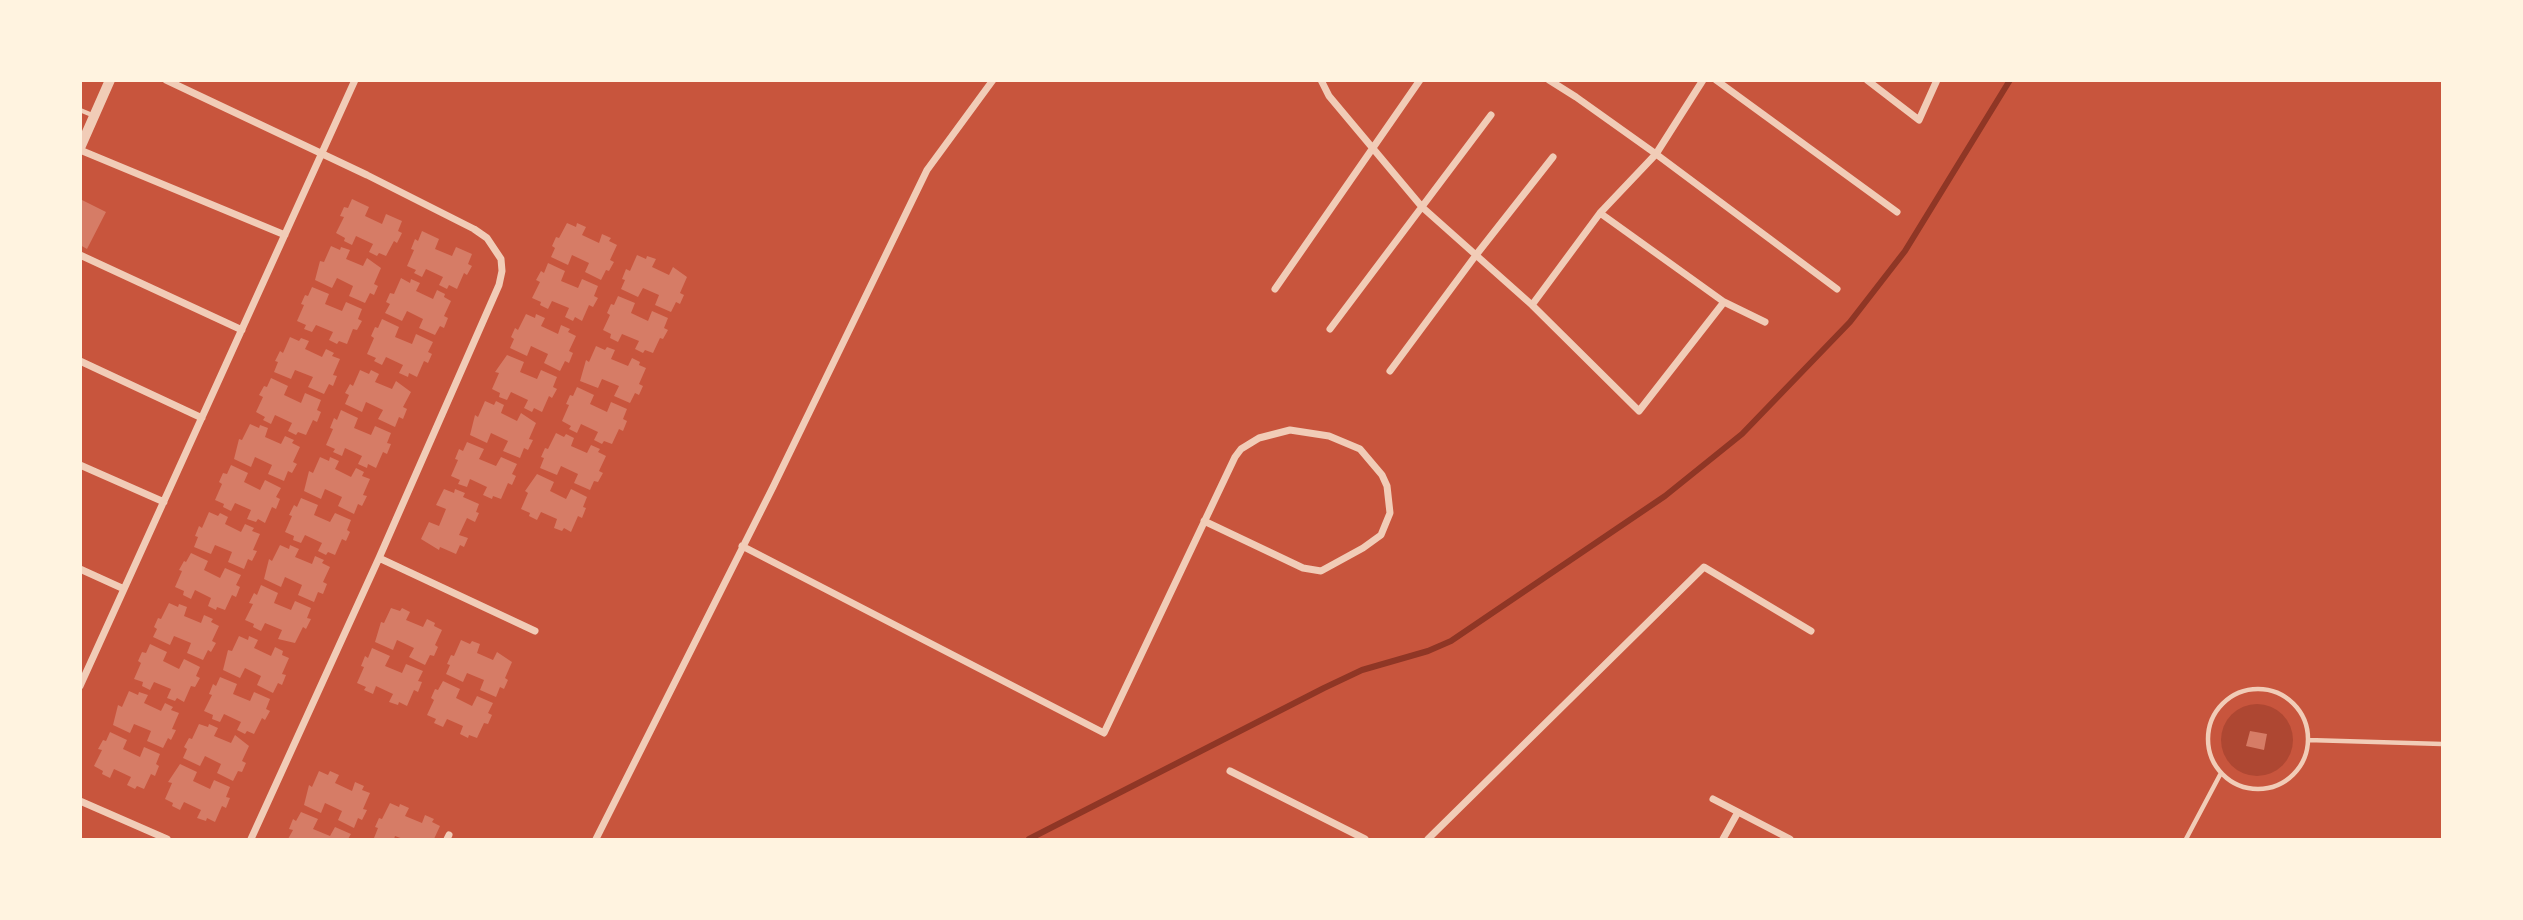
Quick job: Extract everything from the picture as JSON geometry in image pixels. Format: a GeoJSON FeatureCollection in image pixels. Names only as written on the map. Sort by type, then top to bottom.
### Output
{"type":"FeatureCollection","features":[{"type":"Feature","properties":{"kind":"street"},"geometry":{"type":"LineString","coordinates":[[110,80],[80,149],[285,235]]}},
{"type":"Feature","properties":{"kind":"street"},"geometry":{"type":"LineString","coordinates":[[166,80],[322,153],[474,229],[487,238],[501,258],[499,285],[251,839]]}},
{"type":"Feature","properties":{"kind":"street"},"geometry":{"type":"LineString","coordinates":[[81,685],[355,80]]}},
{"type":"Feature","properties":{"kind":"street"},"geometry":{"type":"LineString","coordinates":[[596,839],[927,170],[993,80]]}},
{"type":"Feature","properties":{"kind":"street"},"geometry":{"type":"LineString","coordinates":[[1321,80],[1329,96],[1422,207],[1532,305],[1639,411],[1724,302]]}},
{"type":"Feature","properties":{"kind":"street"},"geometry":{"type":"LineString","coordinates":[[1275,289],[1420,80]]}},
{"type":"Feature","properties":{"kind":"street"},"geometry":{"type":"LineString","coordinates":[[1549,80],[1656,154],[1837,289]]}},
{"type":"Feature","properties":{"kind":"street"},"geometry":{"type":"LineString","coordinates":[[1532,305],[1600,213],[1656,154],[1703,80]]}},
{"type":"Feature","properties":{"kind":"street"},"geometry":{"type":"LineString","coordinates":[[1716,80],[1897,212]]}},
{"type":"Feature","properties":{"kind":"street"},"geometry":{"type":"LineString","coordinates":[[1867,80],[1919,120],[1937,80]]}},
{"type":"Feature","properties":{"kind":"street"},"geometry":{"type":"LineString","coordinates":[[1330,329],[1491,115]]}},
{"type":"Feature","properties":{"kind":"street"},"geometry":{"type":"LineString","coordinates":[[1390,371],[1553,157]]}},
{"type":"Feature","properties":{"kind":"street"},"geometry":{"type":"LineString","coordinates":[[1600,213],[1724,302],[1765,322]]}},
{"type":"Feature","properties":{"kind":"street"},"geometry":{"type":"LineString","coordinates":[[80,255],[242,330]]}},
{"type":"Feature","properties":{"kind":"street"},"geometry":{"type":"LineString","coordinates":[[80,361],[202,418]]}},
{"type":"Feature","properties":{"kind":"street"},"geometry":{"type":"LineString","coordinates":[[742,546],[1104,733],[1234,457],[1241,449],[1259,438],[1290,430],[1329,436],[1360,449],[1382,475],[1387,486],[1390,513],[1381,535],[1321,570],[1311,571],[1204,522]]}},
{"type":"Feature","properties":{"kind":"street"},"geometry":{"type":"LineString","coordinates":[[80,465],[164,502]]}},
{"type":"Feature","properties":{"kind":"street"},"geometry":{"type":"LineString","coordinates":[[379,558],[535,631]]}},
{"type":"Feature","properties":{"kind":"street"},"geometry":{"type":"LineString","coordinates":[[1428,839],[1704,567],[1811,631]]}},
{"type":"Feature","properties":{"kind":"street"},"geometry":{"type":"LineString","coordinates":[[80,569],[124,589]]}},
{"type":"Feature","properties":{"kind":"street"},"geometry":{"type":"LineString","coordinates":[[1230,771],[1365,839]]}},
{"type":"Feature","properties":{"kind":"street"},"geometry":{"type":"LineString","coordinates":[[1713,799],[1790,839]]}},
{"type":"Feature","properties":{"kind":"street"},"geometry":{"type":"LineString","coordinates":[[80,801],[167,839]]}},
{"type":"Feature","properties":{"kind":"street"},"geometry":{"type":"LineString","coordinates":[[1723,839],[1738,812]]}},
{"type":"Feature","properties":{"kind":"lane"},"geometry":{"type":"LineString","coordinates":[[80,110],[94,116]]}},
{"type":"Feature","properties":{"kind":"lane"},"geometry":{"type":"LineString","coordinates":[[2260,688],[2284,695],[2301,713],[2307,727],[2307,752],[2299,767],[2288,779],[2264,789],[2247,788],[2221,774],[2209,751],[2208,730],[2218,708],[2236,693],[2260,688]]}},
{"type":"Feature","properties":{"kind":"lane"},"geometry":{"type":"LineString","coordinates":[[2308,740],[2442,744]]}},
{"type":"Feature","properties":{"kind":"lane"},"geometry":{"type":"LineString","coordinates":[[2186,839],[2221,774]]}},
{"type":"Feature","properties":{"kind":"shaded area"},"geometry":{"type":"Polygon","coordinates":[[[2257,704],[2271,707],[2283,714],[2290,726],[2293,740],[2290,754],[2283,766],[2271,773],[2257,776],[2243,773],[2231,766],[2224,754],[2221,740],[2224,726],[2231,714],[2243,707],[2257,704]]]}},
{"type":"Feature","properties":{"kind":"building"},"geometry":{"type":"Polygon","coordinates":[[[352,199],[369,207],[365,216],[382,224],[386,214],[402,221],[398,231],[402,233],[386,256],[369,252],[373,244],[356,236],[352,245],[336,233],[344,217],[340,216],[344,207],[348,208],[352,199]]]}},
{"type":"Feature","properties":{"kind":"building"},"geometry":{"type":"Polygon","coordinates":[[[82,200],[106,212],[87,249],[80,245],[82,200]]]}},
{"type":"Feature","properties":{"kind":"building"},"geometry":{"type":"Polygon","coordinates":[[[567,223],[586,227],[582,235],[599,243],[602,234],[617,245],[610,260],[614,262],[601,280],[585,272],[589,263],[572,255],[568,265],[551,257],[556,237],[559,238],[567,223]]]}},
{"type":"Feature","properties":{"kind":"building"},"geometry":{"type":"Polygon","coordinates":[[[422,231],[439,239],[435,249],[452,256],[456,247],[472,254],[468,264],[472,266],[467,275],[464,273],[457,289],[449,285],[447,289],[439,285],[443,277],[426,269],[422,277],[407,266],[414,250],[411,249],[415,239],[418,241],[422,231]]]}},
{"type":"Feature","properties":{"kind":"building"},"geometry":{"type":"Polygon","coordinates":[[[331,246],[350,250],[346,259],[363,266],[367,258],[381,268],[374,284],[378,286],[374,295],[370,293],[365,303],[349,296],[353,286],[337,278],[332,288],[315,280],[320,261],[324,262],[331,246]]]}},
{"type":"Feature","properties":{"kind":"building"},"geometry":{"type":"Polygon","coordinates":[[[637,255],[656,259],[652,267],[669,275],[673,267],[687,277],[680,293],[684,295],[680,304],[676,302],[671,312],[655,305],[659,295],[643,288],[638,297],[621,289],[626,269],[630,271],[637,255]]]}},
{"type":"Feature","properties":{"kind":"building"},"geometry":{"type":"Polygon","coordinates":[[[548,263],[565,271],[561,281],[578,288],[582,279],[598,286],[594,296],[598,298],[593,307],[589,305],[582,321],[575,317],[573,321],[565,317],[569,308],[552,301],[548,309],[532,298],[540,282],[536,280],[541,271],[544,273],[548,263]]]}},
{"type":"Feature","properties":{"kind":"building"},"geometry":{"type":"Polygon","coordinates":[[[401,278],[410,283],[411,279],[420,283],[416,291],[433,299],[437,290],[451,301],[444,316],[448,318],[444,328],[440,326],[435,335],[419,328],[423,319],[407,311],[402,321],[385,313],[390,304],[386,302],[390,293],[394,294],[401,278]]]}},
{"type":"Feature","properties":{"kind":"building"},"geometry":{"type":"Polygon","coordinates":[[[312,287],[329,294],[325,304],[342,311],[346,302],[362,309],[358,319],[362,321],[357,330],[353,329],[347,344],[339,341],[337,344],[329,340],[333,332],[316,325],[312,332],[304,329],[306,325],[297,321],[304,305],[301,304],[312,287]]]}},
{"type":"Feature","properties":{"kind":"building"},"geometry":{"type":"Polygon","coordinates":[[[618,296],[635,303],[631,313],[648,321],[652,311],[668,318],[664,328],[668,330],[663,339],[660,338],[653,353],[645,350],[643,353],[635,349],[639,341],[622,334],[618,342],[603,330],[610,315],[607,313],[618,296]]]}},
{"type":"Feature","properties":{"kind":"building"},"geometry":{"type":"Polygon","coordinates":[[[526,314],[545,318],[541,326],[558,334],[561,325],[576,336],[569,351],[573,353],[569,363],[565,361],[560,371],[544,363],[548,354],[531,346],[527,356],[510,348],[515,328],[518,330],[526,314]]]}},
{"type":"Feature","properties":{"kind":"building"},"geometry":{"type":"Polygon","coordinates":[[[382,319],[399,327],[395,337],[412,344],[416,334],[433,342],[428,352],[432,354],[428,363],[424,361],[417,377],[409,373],[408,377],[399,373],[403,365],[386,357],[382,365],[367,354],[374,338],[371,336],[382,319]]]}},
{"type":"Feature","properties":{"kind":"building"},"geometry":{"type":"Polygon","coordinates":[[[290,337],[309,341],[305,349],[322,357],[326,349],[334,353],[332,356],[340,359],[333,375],[337,376],[333,386],[329,384],[324,394],[308,387],[313,377],[295,370],[291,379],[274,372],[278,362],[275,361],[280,351],[283,353],[290,337]]]}},
{"type":"Feature","properties":{"kind":"building"},"geometry":{"type":"Polygon","coordinates":[[[596,346],[615,350],[611,359],[628,366],[632,358],[646,368],[639,384],[643,386],[639,395],[635,393],[630,403],[614,396],[619,386],[602,379],[598,388],[580,381],[586,360],[589,362],[596,346]]]}},
{"type":"Feature","properties":{"kind":"building"},"geometry":{"type":"Polygon","coordinates":[[[507,355],[524,362],[520,372],[537,379],[541,370],[557,377],[553,387],[557,389],[552,398],[549,396],[542,412],[534,408],[532,412],[524,408],[528,400],[511,392],[507,400],[499,397],[500,393],[492,389],[499,373],[495,372],[507,355]]]}},
{"type":"Feature","properties":{"kind":"building"},"geometry":{"type":"Polygon","coordinates":[[[360,370],[369,374],[371,370],[379,374],[375,382],[392,389],[396,381],[411,392],[403,407],[407,409],[403,419],[399,417],[395,427],[378,419],[383,410],[366,402],[362,412],[345,404],[349,395],[345,393],[350,384],[353,386],[360,370]]]}},
{"type":"Feature","properties":{"kind":"building"},"geometry":{"type":"Polygon","coordinates":[[[271,378],[288,386],[284,395],[301,403],[305,393],[321,400],[317,410],[321,412],[317,422],[313,420],[306,435],[298,432],[296,435],[288,431],[292,423],[275,415],[271,424],[256,412],[263,397],[259,395],[271,378]]]}},
{"type":"Feature","properties":{"kind":"building"},"geometry":{"type":"Polygon","coordinates":[[[577,387],[594,395],[590,404],[607,412],[611,402],[627,409],[623,419],[627,421],[623,431],[619,429],[612,444],[604,441],[602,444],[594,440],[598,432],[581,424],[577,433],[562,421],[569,405],[566,404],[577,387]]]}},
{"type":"Feature","properties":{"kind":"building"},"geometry":{"type":"Polygon","coordinates":[[[485,401],[494,405],[496,401],[504,405],[501,413],[517,421],[521,413],[536,423],[529,439],[533,440],[528,450],[524,448],[520,458],[503,451],[508,441],[491,433],[487,443],[470,435],[475,415],[478,417],[485,401]]]}},
{"type":"Feature","properties":{"kind":"building"},"geometry":{"type":"Polygon","coordinates":[[[341,410],[358,418],[354,428],[371,435],[375,426],[391,433],[387,454],[383,452],[376,468],[368,464],[367,468],[358,464],[362,456],[345,448],[342,456],[326,445],[333,429],[330,428],[334,418],[337,420],[341,410]]]}},
{"type":"Feature","properties":{"kind":"building"},"geometry":{"type":"Polygon","coordinates":[[[250,424],[268,428],[265,437],[281,444],[285,436],[300,447],[293,462],[297,464],[292,473],[288,471],[284,481],[268,474],[272,465],[255,457],[251,467],[234,459],[239,439],[242,440],[250,424]]]}},
{"type":"Feature","properties":{"kind":"building"},"geometry":{"type":"Polygon","coordinates":[[[556,433],[574,438],[571,446],[587,453],[591,445],[606,456],[599,471],[603,473],[598,482],[594,481],[590,490],[574,483],[578,474],[561,466],[557,475],[540,468],[545,448],[548,449],[556,433]]]}},
{"type":"Feature","properties":{"kind":"building"},"geometry":{"type":"Polygon","coordinates":[[[467,442],[484,449],[479,459],[496,466],[501,457],[517,464],[512,474],[516,476],[512,485],[508,483],[501,499],[483,495],[487,487],[470,479],[467,487],[458,484],[460,480],[451,476],[458,460],[455,459],[459,449],[463,451],[467,442]]]}},
{"type":"Feature","properties":{"kind":"building"},"geometry":{"type":"Polygon","coordinates":[[[320,457],[339,461],[335,469],[351,477],[356,468],[364,472],[362,476],[370,479],[363,495],[367,496],[362,506],[358,504],[354,514],[338,506],[342,497],[325,489],[321,499],[304,491],[309,471],[313,473],[320,457]]]}},
{"type":"Feature","properties":{"kind":"building"},"geometry":{"type":"Polygon","coordinates":[[[231,465],[248,473],[244,482],[260,490],[265,480],[281,488],[276,497],[280,499],[276,509],[272,507],[265,523],[258,519],[256,522],[247,519],[251,510],[235,503],[231,511],[215,500],[222,484],[219,482],[223,473],[227,474],[231,465]]]}},
{"type":"Feature","properties":{"kind":"building"},"geometry":{"type":"Polygon","coordinates":[[[537,474],[554,482],[550,491],[566,499],[571,489],[587,497],[582,518],[578,516],[571,532],[564,528],[562,531],[554,528],[557,519],[541,512],[537,520],[521,509],[528,493],[525,491],[537,474]]]}},
{"type":"Feature","properties":{"kind":"building"},"geometry":{"type":"Polygon","coordinates":[[[444,489],[465,493],[463,497],[479,504],[475,522],[467,518],[459,535],[468,538],[464,547],[460,545],[456,554],[440,547],[439,550],[421,539],[429,522],[439,526],[446,509],[436,505],[444,489]]]}},
{"type":"Feature","properties":{"kind":"building"},"geometry":{"type":"Polygon","coordinates":[[[301,498],[318,505],[314,515],[330,522],[335,513],[351,520],[346,541],[342,539],[335,555],[318,551],[322,543],[305,535],[301,543],[285,532],[292,516],[289,515],[301,498]]]}},
{"type":"Feature","properties":{"kind":"building"},"geometry":{"type":"Polygon","coordinates":[[[209,512],[228,517],[225,524],[241,532],[245,524],[260,534],[253,550],[257,551],[252,561],[248,559],[244,569],[228,562],[232,552],[215,545],[211,554],[194,547],[199,526],[202,528],[209,512]]]}},
{"type":"Feature","properties":{"kind":"building"},"geometry":{"type":"Polygon","coordinates":[[[280,545],[299,549],[295,557],[312,564],[315,556],[330,567],[323,582],[327,584],[323,594],[318,592],[314,602],[298,595],[302,585],[285,577],[281,587],[264,579],[269,559],[272,561],[280,545]]]}},
{"type":"Feature","properties":{"kind":"building"},"geometry":{"type":"Polygon","coordinates":[[[191,553],[208,561],[204,570],[220,578],[225,568],[241,575],[236,585],[240,587],[236,597],[232,595],[225,610],[208,606],[211,598],[195,590],[191,599],[183,595],[184,591],[175,587],[182,571],[179,570],[191,553]]]}},
{"type":"Feature","properties":{"kind":"building"},"geometry":{"type":"Polygon","coordinates":[[[261,585],[278,593],[274,603],[291,610],[295,601],[311,608],[307,618],[311,619],[306,629],[303,627],[295,643],[278,639],[282,630],[265,623],[261,631],[245,620],[253,604],[249,603],[254,593],[257,595],[261,585]]]}},
{"type":"Feature","properties":{"kind":"building"},"geometry":{"type":"Polygon","coordinates":[[[169,603],[187,607],[184,616],[201,623],[204,615],[219,626],[212,641],[216,643],[211,652],[208,650],[203,660],[187,653],[191,643],[174,636],[170,645],[153,637],[158,618],[161,619],[169,603]]]}},
{"type":"Feature","properties":{"kind":"building"},"geometry":{"type":"Polygon","coordinates":[[[391,608],[400,611],[402,608],[410,612],[406,620],[423,627],[427,619],[442,630],[435,645],[438,647],[434,656],[430,655],[425,665],[409,657],[414,648],[397,640],[393,650],[375,642],[381,622],[384,623],[391,608]]]}},
{"type":"Feature","properties":{"kind":"building"},"geometry":{"type":"Polygon","coordinates":[[[239,636],[258,640],[254,648],[271,656],[275,647],[289,658],[282,674],[286,675],[282,685],[278,683],[273,693],[257,685],[261,676],[245,668],[240,678],[223,670],[228,650],[232,651],[239,636]]]}},
{"type":"Feature","properties":{"kind":"building"},"geometry":{"type":"Polygon","coordinates":[[[461,640],[480,644],[477,653],[493,660],[497,652],[512,662],[505,678],[508,680],[504,689],[500,687],[496,697],[480,690],[484,680],[467,673],[463,682],[446,674],[450,665],[447,664],[461,640]]]}},
{"type":"Feature","properties":{"kind":"building"},"geometry":{"type":"Polygon","coordinates":[[[150,644],[167,652],[163,661],[179,669],[184,659],[200,667],[196,676],[200,678],[195,687],[191,686],[184,702],[177,698],[175,701],[167,698],[171,689],[154,682],[150,690],[142,686],[143,682],[134,679],[141,663],[138,661],[142,652],[146,653],[150,644]]]}},
{"type":"Feature","properties":{"kind":"building"},"geometry":{"type":"Polygon","coordinates":[[[372,648],[390,656],[385,666],[402,673],[406,664],[423,671],[418,681],[422,682],[418,692],[414,690],[407,706],[399,702],[398,705],[389,702],[393,694],[376,686],[373,694],[357,683],[364,667],[361,666],[365,656],[368,658],[372,648]]]}},
{"type":"Feature","properties":{"kind":"building"},"geometry":{"type":"Polygon","coordinates":[[[220,677],[237,684],[233,694],[250,701],[254,692],[270,699],[266,709],[270,711],[265,720],[262,718],[254,734],[237,730],[241,722],[224,714],[220,722],[204,711],[212,695],[209,694],[213,684],[216,686],[220,677]]]}},
{"type":"Feature","properties":{"kind":"building"},"geometry":{"type":"Polygon","coordinates":[[[443,681],[460,689],[456,698],[472,706],[477,696],[493,703],[488,713],[492,715],[488,724],[484,723],[477,738],[460,734],[463,726],[447,719],[443,727],[434,723],[436,719],[427,715],[434,700],[431,698],[435,689],[438,690],[443,681]]]}},
{"type":"Feature","properties":{"kind":"building"},"geometry":{"type":"Polygon","coordinates":[[[129,691],[148,695],[144,703],[161,711],[165,703],[173,707],[171,710],[179,713],[172,729],[176,730],[163,748],[147,741],[151,731],[134,724],[130,733],[113,725],[118,705],[122,707],[129,691]]]}},
{"type":"Feature","properties":{"kind":"building"},"geometry":{"type":"Polygon","coordinates":[[[199,724],[218,728],[214,736],[231,743],[235,735],[249,746],[242,761],[246,763],[242,772],[238,771],[233,781],[217,773],[221,764],[205,756],[200,766],[183,758],[187,749],[184,747],[189,738],[192,739],[199,724]]]}},
{"type":"Feature","properties":{"kind":"building"},"geometry":{"type":"Polygon","coordinates":[[[2250,731],[2267,734],[2264,750],[2246,746],[2250,731]]]}},
{"type":"Feature","properties":{"kind":"building"},"geometry":{"type":"Polygon","coordinates":[[[110,732],[127,740],[123,749],[140,757],[144,747],[160,754],[155,776],[151,774],[144,789],[127,785],[131,777],[114,769],[110,778],[94,766],[102,750],[98,749],[110,732]]]}},
{"type":"Feature","properties":{"kind":"building"},"geometry":{"type":"Polygon","coordinates":[[[180,764],[197,772],[193,781],[210,789],[214,780],[230,787],[226,808],[222,806],[215,822],[207,818],[206,821],[197,818],[201,810],[184,802],[180,810],[165,799],[172,783],[168,782],[180,764]]]}},
{"type":"Feature","properties":{"kind":"building"},"geometry":{"type":"Polygon","coordinates":[[[319,771],[328,775],[330,771],[339,775],[335,783],[352,791],[355,782],[364,786],[362,790],[370,793],[363,809],[367,810],[362,820],[358,818],[354,828],[338,820],[342,811],[325,803],[321,813],[304,805],[309,785],[312,787],[319,771]]]}},
{"type":"Feature","properties":{"kind":"building"},"geometry":{"type":"Polygon","coordinates":[[[390,803],[409,808],[405,816],[422,823],[425,815],[434,819],[432,822],[440,826],[434,839],[403,839],[395,836],[394,839],[374,838],[379,818],[382,819],[390,803]]]}},
{"type":"Feature","properties":{"kind":"building"},"geometry":{"type":"Polygon","coordinates":[[[301,812],[318,819],[313,829],[330,836],[335,827],[351,834],[348,839],[288,839],[293,830],[289,829],[293,819],[296,821],[301,812]]]}},
{"type":"Feature","properties":{"kind":"waterway"},"geometry":{"type":"LineString","coordinates":[[1029,839],[1362,670],[1428,651],[1451,641],[1665,496],[1742,434],[1850,322],[1905,251],[2010,80]]}}]}
